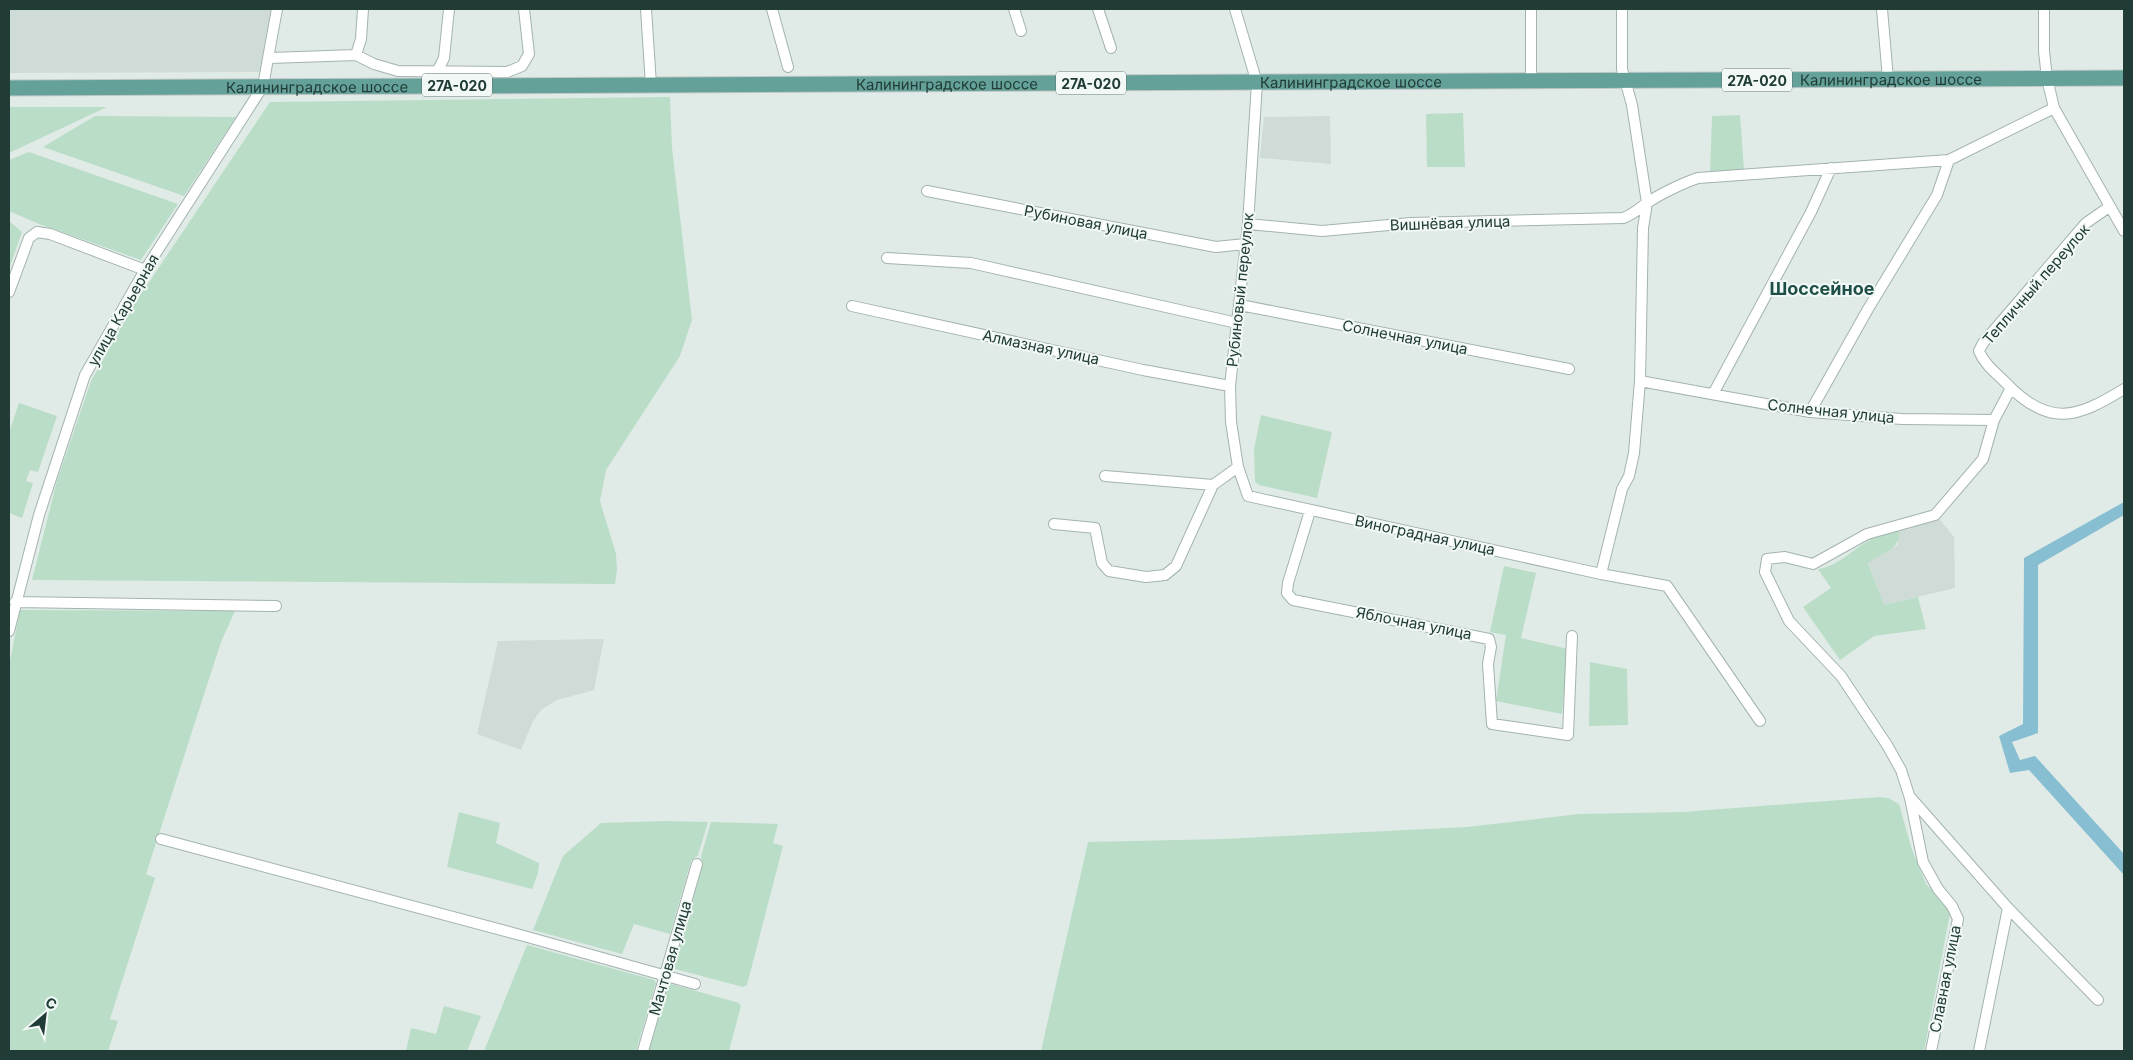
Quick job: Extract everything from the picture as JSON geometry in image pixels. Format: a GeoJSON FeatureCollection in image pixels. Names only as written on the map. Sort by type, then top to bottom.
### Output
{"type":"FeatureCollection","features":[{"type":"Feature","properties":{"kind":"main road","name":"Калининградское шоссе"},"geometry":{"type":"LineString","coordinates":[[9,88],[2124,78]]}},
{"type":"Feature","properties":{"kind":"street","name":"улица Карьерная"},"geometry":{"type":"LineString","coordinates":[[9,631],[39,515],[85,375],[144,270],[263,86],[270,58],[277,9]]}},
{"type":"Feature","properties":{"kind":"street"},"geometry":{"type":"LineString","coordinates":[[356,55],[361,39],[363,9]]}},
{"type":"Feature","properties":{"kind":"street"},"geometry":{"type":"LineString","coordinates":[[438,70],[444,58],[450,9]]}},
{"type":"Feature","properties":{"kind":"street"},"geometry":{"type":"LineString","coordinates":[[270,58],[356,55],[374,64],[398,71],[507,72],[522,66],[529,54],[524,9]]}},
{"type":"Feature","properties":{"kind":"street"},"geometry":{"type":"LineString","coordinates":[[646,9],[651,85]]}},
{"type":"Feature","properties":{"kind":"street"},"geometry":{"type":"LineString","coordinates":[[772,9],[788,67]]}},
{"type":"Feature","properties":{"kind":"street"},"geometry":{"type":"LineString","coordinates":[[1014,9],[1021,31]]}},
{"type":"Feature","properties":{"kind":"street"},"geometry":{"type":"LineString","coordinates":[[1098,9],[1111,48]]}},
{"type":"Feature","properties":{"kind":"street"},"geometry":{"type":"LineString","coordinates":[[1235,9],[1257,83]]}},
{"type":"Feature","properties":{"kind":"street"},"geometry":{"type":"LineString","coordinates":[[1531,9],[1531,81]]}},
{"type":"Feature","properties":{"kind":"street"},"geometry":{"type":"LineString","coordinates":[[1601,574],[1622,489],[1629,476],[1634,453],[1640,381],[1643,228],[1647,203],[1632,105],[1622,69],[1622,9]]}},
{"type":"Feature","properties":{"kind":"street"},"geometry":{"type":"LineString","coordinates":[[1882,9],[1888,79]]}},
{"type":"Feature","properties":{"kind":"street"},"geometry":{"type":"LineString","coordinates":[[2044,9],[2047,78],[2054,108],[2124,231]]}},
{"type":"Feature","properties":{"kind":"street","name":"Рубиновый переулок"},"geometry":{"type":"LineString","coordinates":[[1248,496],[1238,468],[1231,422],[1230,386],[1248,224],[1257,83]]}},
{"type":"Feature","properties":{"kind":"street"},"geometry":{"type":"LineString","coordinates":[[1810,412],[1868,309],[1937,196],[1949,160],[2054,108]]}},
{"type":"Feature","properties":{"kind":"street","name":"Вишнёвая улица"},"geometry":{"type":"LineString","coordinates":[[1248,224],[1322,231],[1411,223],[1624,218],[1635,214],[1647,203],[1682,183],[1698,178],[1949,160]]}},
{"type":"Feature","properties":{"kind":"street"},"geometry":{"type":"LineString","coordinates":[[1713,394],[1811,212],[1831,168]]}},
{"type":"Feature","properties":{"kind":"street","name":"Рубиновая улица"},"geometry":{"type":"LineString","coordinates":[[927,191],[1216,247],[1245,244]]}},
{"type":"Feature","properties":{"kind":"street","name":"Тепличный переулок"},"geometry":{"type":"LineString","coordinates":[[2109,207],[2086,223],[1983,343],[1979,351],[1982,359],[2011,388],[2040,409],[2055,415],[2086,410],[2124,388]]}},
{"type":"Feature","properties":{"kind":"street"},"geometry":{"type":"LineString","coordinates":[[9,292],[29,238],[37,232],[50,234],[144,270]]}},
{"type":"Feature","properties":{"kind":"street"},"geometry":{"type":"LineString","coordinates":[[887,258],[971,263],[1237,323]]}},
{"type":"Feature","properties":{"kind":"street","name":"Солнечная улица"},"geometry":{"type":"LineString","coordinates":[[1240,305],[1569,369]]}},
{"type":"Feature","properties":{"kind":"street","name":"Алмазная улица"},"geometry":{"type":"LineString","coordinates":[[852,306],[1143,370],[1230,386]]}},
{"type":"Feature","properties":{"kind":"street","name":"Солнечная улица"},"geometry":{"type":"LineString","coordinates":[[1640,381],[1810,412],[1902,419],[1994,420]]}},
{"type":"Feature","properties":{"kind":"street"},"geometry":{"type":"LineString","coordinates":[[1994,420],[2011,388]]}},
{"type":"Feature","properties":{"kind":"street","name":"Славная улица"},"geometry":{"type":"LineString","coordinates":[[1931,1051],[1958,920],[1952,906],[1938,889],[1923,862],[1910,798],[1901,770],[1887,745],[1841,676],[1790,621],[1765,572],[1767,559],[1785,557],[1812,564],[1867,534],[1935,514],[1983,459],[1994,420]]}},
{"type":"Feature","properties":{"kind":"street"},"geometry":{"type":"LineString","coordinates":[[1054,524],[1095,528],[1102,563],[1109,570],[1146,577],[1165,575],[1176,566],[1213,485],[1238,468]]}},
{"type":"Feature","properties":{"kind":"street"},"geometry":{"type":"LineString","coordinates":[[1105,476],[1213,485]]}},
{"type":"Feature","properties":{"kind":"street","name":"Виноградная улица"},"geometry":{"type":"LineString","coordinates":[[1248,496],[1601,574],[1667,586],[1760,721]]}},
{"type":"Feature","properties":{"kind":"street","name":"Яблочная улица"},"geometry":{"type":"LineString","coordinates":[[1310,510],[1287,593],[1293,600],[1489,639],[1492,724],[1568,735],[1572,636]]}},
{"type":"Feature","properties":{"kind":"street"},"geometry":{"type":"LineString","coordinates":[[15,602],[276,606]]}},
{"type":"Feature","properties":{"kind":"street"},"geometry":{"type":"LineString","coordinates":[[1910,798],[2008,908],[2098,1000]]}},
{"type":"Feature","properties":{"kind":"street"},"geometry":{"type":"LineString","coordinates":[[161,839],[524,936],[694,984]]}},
{"type":"Feature","properties":{"kind":"street","name":"Мачтовая улица"},"geometry":{"type":"LineString","coordinates":[[643,1051],[697,864]]}},
{"type":"Feature","properties":{"kind":"street"},"geometry":{"type":"LineString","coordinates":[[1979,1051],[2008,908]]}},
{"type":"Feature","properties":{"kind":"shaded area"},"geometry":{"type":"Polygon","coordinates":[[[9,9],[275,9],[263,72],[9,73],[9,9]]]}},
{"type":"Feature","properties":{"kind":"shaded area"},"geometry":{"type":"Polygon","coordinates":[[[1330,116],[1331,164],[1260,158],[1264,117],[1330,116]]]}},
{"type":"Feature","properties":{"kind":"shaded area"},"geometry":{"type":"Polygon","coordinates":[[[1932,515],[1941,521],[1954,537],[1955,588],[1884,605],[1868,562],[1898,545],[1897,525],[1932,515]]]}},
{"type":"Feature","properties":{"kind":"shaded area"},"geometry":{"type":"Polygon","coordinates":[[[604,639],[594,690],[557,700],[542,709],[533,721],[521,750],[477,734],[498,641],[604,639]]]}},
{"type":"Feature","properties":{"kind":"green space"},"geometry":{"type":"Polygon","coordinates":[[[670,97],[672,148],[692,320],[680,356],[606,470],[600,501],[616,554],[615,584],[32,580],[57,481],[91,381],[131,309],[270,102],[670,97]]]}},
{"type":"Feature","properties":{"kind":"green space"},"geometry":{"type":"Polygon","coordinates":[[[9,107],[107,107],[9,153],[9,107]]]}},
{"type":"Feature","properties":{"kind":"green space"},"geometry":{"type":"Polygon","coordinates":[[[1463,113],[1465,167],[1427,167],[1426,114],[1463,113]]]}},
{"type":"Feature","properties":{"kind":"green space"},"geometry":{"type":"Polygon","coordinates":[[[1740,115],[1744,170],[1710,173],[1712,116],[1740,115]]]}},
{"type":"Feature","properties":{"kind":"green space"},"geometry":{"type":"Polygon","coordinates":[[[95,116],[236,117],[184,196],[43,147],[95,116]]]}},
{"type":"Feature","properties":{"kind":"green space"},"geometry":{"type":"Polygon","coordinates":[[[29,152],[178,204],[141,260],[39,224],[9,211],[9,160],[29,152]]]}},
{"type":"Feature","properties":{"kind":"green space"},"geometry":{"type":"Polygon","coordinates":[[[9,221],[22,232],[9,269],[9,221]]]}},
{"type":"Feature","properties":{"kind":"green space"},"geometry":{"type":"Polygon","coordinates":[[[19,403],[57,416],[38,472],[30,470],[26,481],[33,483],[22,518],[9,513],[9,433],[19,403]]]}},
{"type":"Feature","properties":{"kind":"green space"},"geometry":{"type":"Polygon","coordinates":[[[1261,415],[1332,432],[1317,498],[1259,485],[1255,482],[1254,449],[1261,415]]]}},
{"type":"Feature","properties":{"kind":"green space"},"geometry":{"type":"Polygon","coordinates":[[[1897,525],[1899,533],[1896,545],[1868,563],[1884,605],[1918,597],[1926,629],[1874,636],[1840,660],[1803,607],[1831,588],[1818,569],[1832,565],[1845,557],[1870,540],[1869,535],[1897,525]]]}},
{"type":"Feature","properties":{"kind":"green space"},"geometry":{"type":"Polygon","coordinates":[[[1504,566],[1536,573],[1521,638],[1568,649],[1562,714],[1496,701],[1506,635],[1490,632],[1504,566]]]}},
{"type":"Feature","properties":{"kind":"green space"},"geometry":{"type":"Polygon","coordinates":[[[20,610],[235,611],[221,642],[146,874],[155,878],[110,1019],[118,1021],[108,1051],[9,1051],[9,666],[20,610]]]}},
{"type":"Feature","properties":{"kind":"green space"},"geometry":{"type":"Polygon","coordinates":[[[1590,662],[1627,669],[1628,725],[1589,726],[1590,662]]]}},
{"type":"Feature","properties":{"kind":"green space"},"geometry":{"type":"Polygon","coordinates":[[[1879,797],[1888,798],[1899,804],[1912,850],[1926,884],[1951,908],[1924,1051],[1041,1051],[1088,842],[1223,839],[1467,827],[1579,814],[1683,812],[1879,797]]]}},
{"type":"Feature","properties":{"kind":"green space"},"geometry":{"type":"Polygon","coordinates":[[[459,812],[500,823],[496,843],[539,863],[538,873],[532,889],[447,867],[459,812]]]}},
{"type":"Feature","properties":{"kind":"green space"},"geometry":{"type":"Polygon","coordinates":[[[708,822],[698,855],[691,861],[670,934],[634,924],[622,954],[533,930],[563,856],[601,823],[708,822]]]}},
{"type":"Feature","properties":{"kind":"green space"},"geometry":{"type":"Polygon","coordinates":[[[711,822],[778,824],[773,843],[783,846],[747,985],[743,987],[675,969],[673,965],[703,864],[701,856],[711,822]]]}},
{"type":"Feature","properties":{"kind":"green space"},"geometry":{"type":"Polygon","coordinates":[[[527,945],[654,980],[656,983],[636,1051],[484,1051],[527,945]]]}},
{"type":"Feature","properties":{"kind":"green space"},"geometry":{"type":"Polygon","coordinates":[[[671,984],[739,1003],[741,1006],[729,1051],[649,1051],[668,986],[671,984]]]}},
{"type":"Feature","properties":{"kind":"green space"},"geometry":{"type":"Polygon","coordinates":[[[444,1006],[481,1016],[467,1051],[406,1051],[411,1028],[436,1034],[444,1006]]]}},
{"type":"Feature","properties":{"kind":"water"},"geometry":{"type":"Polygon","coordinates":[[[2124,502],[2124,515],[2038,565],[2038,733],[2012,742],[2020,760],[2035,756],[2124,854],[2124,875],[2029,770],[2010,773],[1999,736],[2023,724],[2024,558],[2124,502]]]}},
{"type":"Feature","properties":{"kind":"district","name":"Шоссейное"},"geometry":{"type":"Point","coordinates":[1822,288]}}]}
